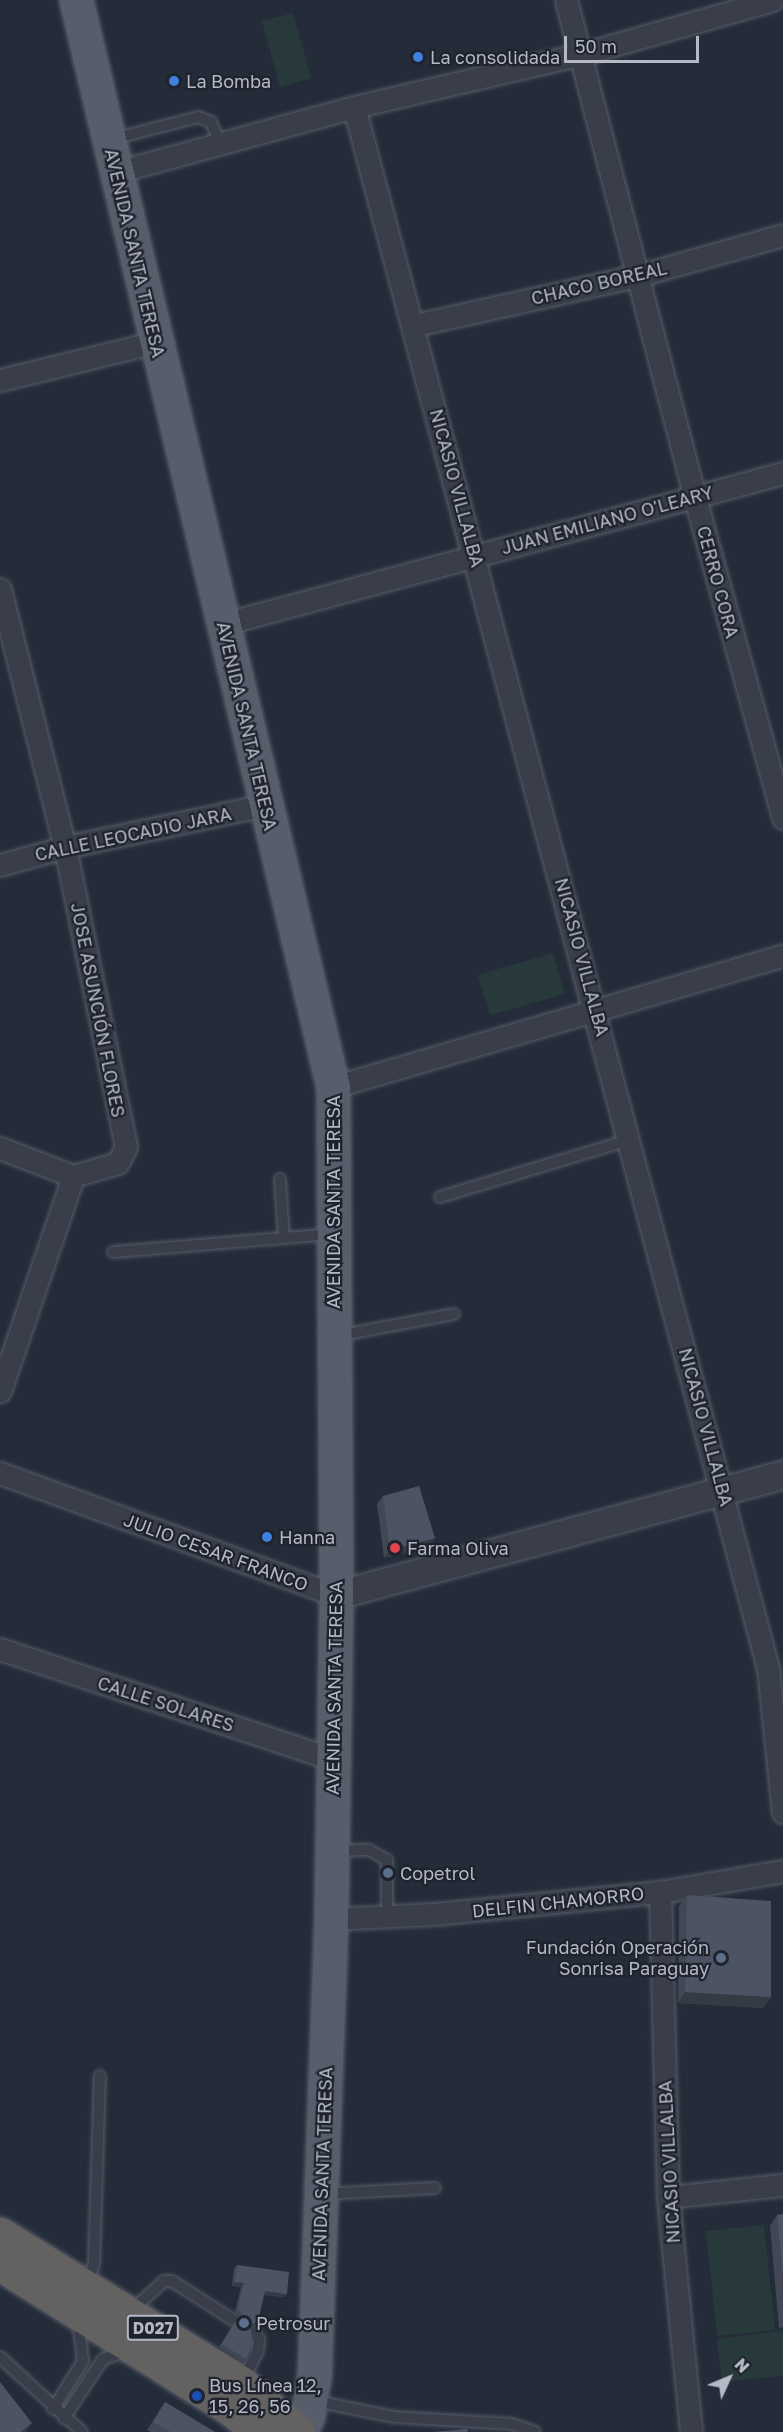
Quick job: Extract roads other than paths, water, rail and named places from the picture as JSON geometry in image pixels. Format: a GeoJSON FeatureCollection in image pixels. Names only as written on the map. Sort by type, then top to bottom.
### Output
{"type":"FeatureCollection","features":[{"type":"Feature","properties":{"kind":"highway","name":"D027"},"geometry":{"type":"LineString","coordinates":[[0,2234],[79,2298],[136,2349],[228,2407],[260,2432]]}},
{"type":"Feature","properties":{"kind":"highway","name":"D027"},"geometry":{"type":"LineString","coordinates":[[0,2264],[79,2298],[129,2313],[241,2383],[299,2432]]}},
{"type":"Feature","properties":{"kind":"main road","name":"AVENIDA SANTA TERESA"},"geometry":{"type":"LineString","coordinates":[[76,0],[333,1087],[336,1595],[332,1759],[332,1919],[311,2400],[299,2432]]}},
{"type":"Feature","properties":{"kind":"street","name":"CERRO CORA"},"geometry":{"type":"LineString","coordinates":[[566,0],[640,274],[695,498],[783,818]]}},
{"type":"Feature","properties":{"kind":"street"},"geometry":{"type":"LineString","coordinates":[[116,172],[354,107],[582,54],[773,0]]}},
{"type":"Feature","properties":{"kind":"street","name":"NICASIO VILLALBA"},"geometry":{"type":"LineString","coordinates":[[354,107],[415,325],[474,555],[596,1007],[768,1668],[783,1812]]}},
{"type":"Feature","properties":{"kind":"street","name":"CHACO BOREAL"},"geometry":{"type":"LineString","coordinates":[[415,325],[640,274],[783,235]]}},
{"type":"Feature","properties":{"kind":"street"},"geometry":{"type":"LineString","coordinates":[[0,380],[156,342]]}},
{"type":"Feature","properties":{"kind":"street","name":"JUAN EMILIANO O'LEARY"},"geometry":{"type":"LineString","coordinates":[[223,624],[783,473]]}},
{"type":"Feature","properties":{"kind":"street","name":"JOSE ASUNCIÓN FLORES"},"geometry":{"type":"LineString","coordinates":[[0,589],[65,847],[126,1147],[118,1163],[73,1176]]}},
{"type":"Feature","properties":{"kind":"street","name":"CALLE LEOCADIO JARA"},"geometry":{"type":"LineString","coordinates":[[0,865],[65,847],[266,805]]}},
{"type":"Feature","properties":{"kind":"street"},"geometry":{"type":"LineString","coordinates":[[333,1087],[596,1007],[783,955]]}},
{"type":"Feature","properties":{"kind":"street"},"geometry":{"type":"LineString","coordinates":[[0,1148],[73,1176],[0,1392]]}},
{"type":"Feature","properties":{"kind":"street","name":"JULIO CESAR FRANCO"},"geometry":{"type":"LineString","coordinates":[[0,1473],[336,1595]]}},
{"type":"Feature","properties":{"kind":"street"},"geometry":{"type":"LineString","coordinates":[[336,1595],[783,1474]]}},
{"type":"Feature","properties":{"kind":"street","name":"CALLE SOLARES"},"geometry":{"type":"LineString","coordinates":[[0,1649],[332,1759]]}},
{"type":"Feature","properties":{"kind":"street","name":"DELFIN CHAMORRO"},"geometry":{"type":"LineString","coordinates":[[332,1919],[387,1917],[660,1892],[783,1871]]}},
{"type":"Feature","properties":{"kind":"street","name":"NICASIO VILLALBA"},"geometry":{"type":"LineString","coordinates":[[660,1892],[668,2197],[691,2432]]}},
{"type":"Feature","properties":{"kind":"street"},"geometry":{"type":"LineString","coordinates":[[668,2197],[783,2185]]}},
{"type":"Feature","properties":{"kind":"lane"},"geometry":{"type":"LineString","coordinates":[[109,140],[198,117],[211,122],[220,143]]}},
{"type":"Feature","properties":{"kind":"lane"},"geometry":{"type":"LineString","coordinates":[[440,1197],[631,1140]]}},
{"type":"Feature","properties":{"kind":"lane"},"geometry":{"type":"LineString","coordinates":[[280,1179],[284,1238]]}},
{"type":"Feature","properties":{"kind":"lane"},"geometry":{"type":"LineString","coordinates":[[113,1252],[334,1234]]}},
{"type":"Feature","properties":{"kind":"lane"},"geometry":{"type":"LineString","coordinates":[[334,1337],[454,1314]]}},
{"type":"Feature","properties":{"kind":"lane"},"geometry":{"type":"LineString","coordinates":[[332,1851],[369,1850],[382,1854],[387,1860],[387,1917]]}},
{"type":"Feature","properties":{"kind":"lane"},"geometry":{"type":"LineString","coordinates":[[54,2409],[83,2361],[79,2298],[94,2264],[100,2076]]}},
{"type":"Feature","properties":{"kind":"lane"},"geometry":{"type":"LineString","coordinates":[[321,2194],[435,2187]]}},
{"type":"Feature","properties":{"kind":"lane"},"geometry":{"type":"LineString","coordinates":[[129,2313],[164,2281],[172,2282],[233,2320]]}},
{"type":"Feature","properties":{"kind":"lane"},"geometry":{"type":"LineString","coordinates":[[241,2383],[258,2350],[259,2339],[254,2332]]}},
{"type":"Feature","properties":{"kind":"lane"},"geometry":{"type":"LineString","coordinates":[[64,2418],[103,2359],[136,2349]]}},
{"type":"Feature","properties":{"kind":"lane"},"geometry":{"type":"LineString","coordinates":[[0,2357],[54,2409],[82,2432]]}},
{"type":"Feature","properties":{"kind":"lane"},"geometry":{"type":"LineString","coordinates":[[311,2400],[394,2417],[512,2424],[535,2432]]}},
{"type":"Feature","properties":{"kind":"place","name":"La consolidada"},"geometry":{"type":"Point","coordinates":[418,57]}},
{"type":"Feature","properties":{"kind":"place","name":"La Bomba"},"geometry":{"type":"Point","coordinates":[174,81]}},
{"type":"Feature","properties":{"kind":"place","name":"Hanna"},"geometry":{"type":"Point","coordinates":[267,1537]}},
{"type":"Feature","properties":{"kind":"place","name":"Farma Oliva"},"geometry":{"type":"Point","coordinates":[395,1548]}},
{"type":"Feature","properties":{"kind":"place","name":"Copetrol"},"geometry":{"type":"Point","coordinates":[388,1873]}},
{"type":"Feature","properties":{"kind":"place","name":"Fundación Operación Sonrisa Paraguay"},"geometry":{"type":"Point","coordinates":[721,1958]}},
{"type":"Feature","properties":{"kind":"place","name":"Petrosur"},"geometry":{"type":"Point","coordinates":[244,2323]}},
{"type":"Feature","properties":{"kind":"place","name":"Bus Línea 12, 15, 26, 56"},"geometry":{"type":"Point","coordinates":[197,2396]}}]}
